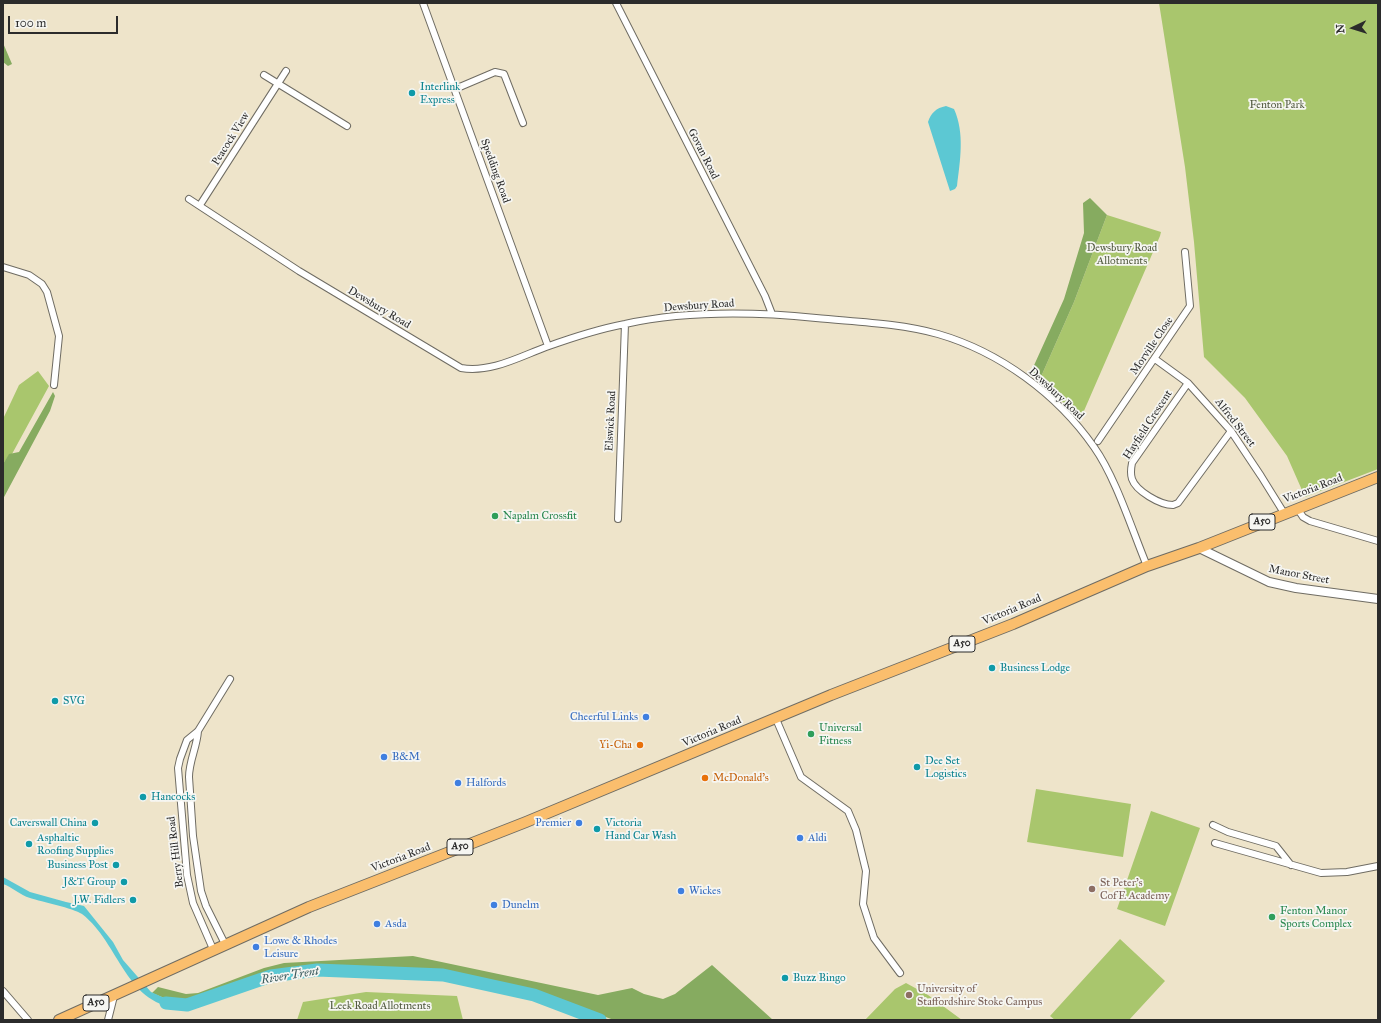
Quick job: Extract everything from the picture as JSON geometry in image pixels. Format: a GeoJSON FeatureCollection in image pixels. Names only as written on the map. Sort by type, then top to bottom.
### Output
{"type":"FeatureCollection","features":[{"type":"Feature","properties":{"kind":"main road","name":"Victoria Road"},"geometry":{"type":"LineString","coordinates":[[59,1020],[114,996],[213,949],[309,907],[526,822],[859,684],[1013,624],[1147,566],[1199,548],[1378,477]]}},
{"type":"Feature","properties":{"kind":"street","name":"Spedding Road"},"geometry":{"type":"LineString","coordinates":[[423,3],[456,89],[548,346]]}},
{"type":"Feature","properties":{"kind":"street","name":"Govan Road"},"geometry":{"type":"LineString","coordinates":[[616,3],[765,296],[772,314]]}},
{"type":"Feature","properties":{"kind":"street","name":"Peacock View"},"geometry":{"type":"LineString","coordinates":[[200,205],[286,71]]}},
{"type":"Feature","properties":{"kind":"street"},"geometry":{"type":"LineString","coordinates":[[456,89],[495,72],[504,74],[523,123]]}},
{"type":"Feature","properties":{"kind":"street"},"geometry":{"type":"LineString","coordinates":[[264,75],[347,126]]}},
{"type":"Feature","properties":{"kind":"street","name":"Dewsbury Road"},"geometry":{"type":"LineString","coordinates":[[190,199],[299,271],[461,368],[474,370],[491,367],[548,346],[625,324],[674,317],[772,314],[895,326],[937,334],[963,343],[988,355],[1030,381],[1061,409],[1095,448],[1109,473],[1147,566]]}},
{"type":"Feature","properties":{"kind":"street","name":"Morville Close"},"geometry":{"type":"LineString","coordinates":[[1098,442],[1190,306],[1185,252]]}},
{"type":"Feature","properties":{"kind":"street"},"geometry":{"type":"LineString","coordinates":[[3,266],[29,275],[42,284],[47,292],[59,336],[54,385]]}},
{"type":"Feature","properties":{"kind":"street","name":"Elswick Road"},"geometry":{"type":"LineString","coordinates":[[618,519],[625,324]]}},
{"type":"Feature","properties":{"kind":"street","name":"Alfred Street"},"geometry":{"type":"LineString","coordinates":[[1155,358],[1188,383],[1232,431],[1284,514]]}},
{"type":"Feature","properties":{"kind":"street","name":"Hayfield Crescent"},"geometry":{"type":"LineString","coordinates":[[1188,383],[1132,463],[1131,471],[1134,484],[1157,502],[1173,506],[1178,502],[1232,431]]}},
{"type":"Feature","properties":{"kind":"street"},"geometry":{"type":"LineString","coordinates":[[1297,508],[1303,517],[1310,521],[1378,541]]}},
{"type":"Feature","properties":{"kind":"street","name":"Manor Street"},"geometry":{"type":"LineString","coordinates":[[1199,548],[1269,582],[1296,588],[1378,599]]}},
{"type":"Feature","properties":{"kind":"street","name":"Berry Hill Road"},"geometry":{"type":"LineString","coordinates":[[213,949],[193,903],[189,882],[178,776],[180,759],[187,740],[198,731],[230,679]]}},
{"type":"Feature","properties":{"kind":"street"},"geometry":{"type":"LineString","coordinates":[[776,719],[801,777],[848,811],[856,830],[866,871],[863,904],[874,938],[900,973]]}},
{"type":"Feature","properties":{"kind":"street","name":"Berry Hill Road"},"geometry":{"type":"LineString","coordinates":[[198,731],[197,745],[190,764],[189,777],[198,870],[206,906],[225,944]]}},
{"type":"Feature","properties":{"kind":"street"},"geometry":{"type":"LineString","coordinates":[[1213,825],[1228,832],[1276,846],[1292,865]]}},
{"type":"Feature","properties":{"kind":"street"},"geometry":{"type":"LineString","coordinates":[[1215,843],[1292,865],[1330,873],[1378,866]]}},
{"type":"Feature","properties":{"kind":"street"},"geometry":{"type":"LineString","coordinates":[[3,991],[28,1020]]}},
{"type":"Feature","properties":{"kind":"street"},"geometry":{"type":"LineString","coordinates":[[108,1020],[114,996]]}},
{"type":"Feature","properties":{"kind":"green space","name":"Fenton Park"},"geometry":{"type":"Polygon","coordinates":[[[1159,3],[1378,3],[1378,469],[1305,497],[1287,456],[1245,398],[1204,357],[1194,242],[1185,167],[1159,3]]]}},
{"type":"Feature","properties":{"kind":"green space"},"geometry":{"type":"Polygon","coordinates":[[[3,43],[12,64],[8,66],[3,62],[3,43]]]}},
{"type":"Feature","properties":{"kind":"green space"},"geometry":{"type":"Polygon","coordinates":[[[1090,198],[1107,215],[1074,302],[1040,379],[1031,372],[1064,299],[1084,233],[1083,203],[1090,198]]]}},
{"type":"Feature","properties":{"kind":"green space","name":"Dewsbury Road Allotments"},"geometry":{"type":"Polygon","coordinates":[[[1107,215],[1161,232],[1080,420],[1040,379],[1074,302],[1107,215]]]}},
{"type":"Feature","properties":{"kind":"green space"},"geometry":{"type":"Polygon","coordinates":[[[38,371],[49,386],[12,454],[9,455],[3,464],[3,419],[19,385],[38,371]]]}},
{"type":"Feature","properties":{"kind":"green space"},"geometry":{"type":"Polygon","coordinates":[[[53,392],[55,396],[50,411],[3,499],[3,464],[9,454],[19,452],[53,392]]]}},
{"type":"Feature","properties":{"kind":"green space"},"geometry":{"type":"Polygon","coordinates":[[[1036,789],[1131,804],[1123,857],[1027,842],[1036,789]]]}},
{"type":"Feature","properties":{"kind":"green space"},"geometry":{"type":"Polygon","coordinates":[[[1151,811],[1200,828],[1165,926],[1117,909],[1151,811]]]}},
{"type":"Feature","properties":{"kind":"green space"},"geometry":{"type":"Polygon","coordinates":[[[1120,939],[1165,981],[1129,1020],[1055,1020],[1050,1016],[1120,939]]]}},
{"type":"Feature","properties":{"kind":"green space"},"geometry":{"type":"Polygon","coordinates":[[[413,956],[598,995],[632,988],[644,994],[663,999],[675,994],[712,965],[773,1020],[614,1020],[532,991],[486,979],[441,971],[408,968],[321,967],[280,971],[214,994],[180,1002],[169,1000],[152,993],[158,987],[186,994],[198,993],[264,968],[284,963],[413,956]]]}},
{"type":"Feature","properties":{"kind":"green space","name":"University of Staffordshire Stoke Campus"},"geometry":{"type":"Polygon","coordinates":[[[906,983],[928,995],[962,1020],[865,1020],[895,989],[906,983]]]}},
{"type":"Feature","properties":{"kind":"green space","name":"Leek Road Allotments"},"geometry":{"type":"Polygon","coordinates":[[[366,992],[457,996],[463,1020],[297,1020],[303,1002],[366,992]]]}},
{"type":"Feature","properties":{"kind":"water"},"geometry":{"type":"Polygon","coordinates":[[[946,106],[954,109],[960,128],[961,137],[957,186],[955,189],[950,191],[928,122],[934,111],[946,106]]]}},
{"type":"Feature","properties":{"kind":"water"},"geometry":{"type":"Polygon","coordinates":[[[3,877],[30,892],[84,906],[113,942],[123,960],[151,992],[169,1000],[180,1002],[188,1008],[167,1006],[151,999],[137,987],[95,927],[82,914],[26,897],[3,884],[3,877]]]}},
{"type":"Feature","properties":{"kind":"waterway","name":"River Trent"},"geometry":{"type":"LineString","coordinates":[[166,1003],[187,1005],[271,976],[317,970],[443,975],[534,995],[600,1020]]}},
{"type":"Feature","properties":{"kind":"place","name":"Interlink Express"},"geometry":{"type":"Point","coordinates":[412,93]}},
{"type":"Feature","properties":{"kind":"place","name":"Napalm Crossfit"},"geometry":{"type":"Point","coordinates":[495,516]}},
{"type":"Feature","properties":{"kind":"place","name":"Business Lodge"},"geometry":{"type":"Point","coordinates":[992,668]}},
{"type":"Feature","properties":{"kind":"place","name":"SVG"},"geometry":{"type":"Point","coordinates":[55,701]}},
{"type":"Feature","properties":{"kind":"place","name":"Cheerful Links"},"geometry":{"type":"Point","coordinates":[646,717]}},
{"type":"Feature","properties":{"kind":"place","name":"Universal Fitness"},"geometry":{"type":"Point","coordinates":[811,734]}},
{"type":"Feature","properties":{"kind":"place","name":"Yi-Cha"},"geometry":{"type":"Point","coordinates":[640,745]}},
{"type":"Feature","properties":{"kind":"place","name":"B&M"},"geometry":{"type":"Point","coordinates":[384,757]}},
{"type":"Feature","properties":{"kind":"place","name":"Dee Set Logistics"},"geometry":{"type":"Point","coordinates":[917,767]}},
{"type":"Feature","properties":{"kind":"place","name":"McDonald's"},"geometry":{"type":"Point","coordinates":[705,778]}},
{"type":"Feature","properties":{"kind":"place","name":"Halfords"},"geometry":{"type":"Point","coordinates":[458,783]}},
{"type":"Feature","properties":{"kind":"place","name":"Hancocks"},"geometry":{"type":"Point","coordinates":[143,797]}},
{"type":"Feature","properties":{"kind":"place","name":"Caverswall China"},"geometry":{"type":"Point","coordinates":[95,823]}},
{"type":"Feature","properties":{"kind":"place","name":"Premier"},"geometry":{"type":"Point","coordinates":[579,823]}},
{"type":"Feature","properties":{"kind":"place","name":"Victoria Hand Car Wash"},"geometry":{"type":"Point","coordinates":[597,829]}},
{"type":"Feature","properties":{"kind":"place","name":"Aldi"},"geometry":{"type":"Point","coordinates":[800,838]}},
{"type":"Feature","properties":{"kind":"place","name":"Asphaltic Roofing Supplies"},"geometry":{"type":"Point","coordinates":[29,844]}},
{"type":"Feature","properties":{"kind":"place","name":"Business Post"},"geometry":{"type":"Point","coordinates":[116,865]}},
{"type":"Feature","properties":{"kind":"place","name":"J&T Group"},"geometry":{"type":"Point","coordinates":[124,882]}},
{"type":"Feature","properties":{"kind":"place","name":"St Peter's CofE Academy"},"geometry":{"type":"Point","coordinates":[1092,889]}},
{"type":"Feature","properties":{"kind":"place","name":"Wickes"},"geometry":{"type":"Point","coordinates":[681,891]}},
{"type":"Feature","properties":{"kind":"place","name":"J.W. Fidlers"},"geometry":{"type":"Point","coordinates":[133,900]}},
{"type":"Feature","properties":{"kind":"place","name":"Dunelm"},"geometry":{"type":"Point","coordinates":[494,905]}},
{"type":"Feature","properties":{"kind":"place","name":"Fenton Manor Sports Complex"},"geometry":{"type":"Point","coordinates":[1272,917]}},
{"type":"Feature","properties":{"kind":"place","name":"Asda"},"geometry":{"type":"Point","coordinates":[377,924]}},
{"type":"Feature","properties":{"kind":"place","name":"Lowe & Rhodes Leisure"},"geometry":{"type":"Point","coordinates":[256,947]}},
{"type":"Feature","properties":{"kind":"place","name":"Buzz Bingo"},"geometry":{"type":"Point","coordinates":[785,978]}},
{"type":"Feature","properties":{"kind":"place","name":"University of Staffordshire Stoke Campus"},"geometry":{"type":"Point","coordinates":[909,995]}}]}
